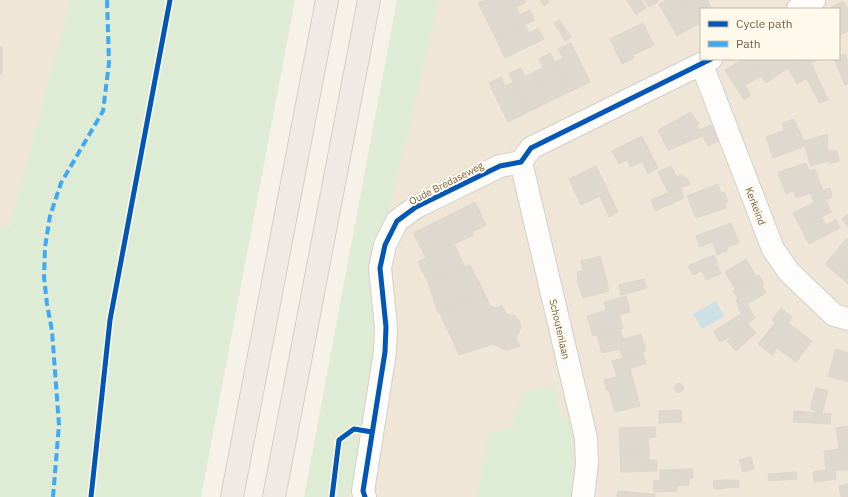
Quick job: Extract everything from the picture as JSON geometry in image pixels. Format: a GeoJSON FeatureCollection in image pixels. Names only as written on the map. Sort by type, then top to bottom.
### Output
{"type":"FeatureCollection","features":[{"type":"Feature","properties":{"kind":"highway"},"geometry":{"type":"LineString","coordinates":[[232,497],[327,0]]}},
{"type":"Feature","properties":{"kind":"highway"},"geometry":{"type":"LineString","coordinates":[[274,497],[369,0]]}},
{"type":"Feature","properties":{"kind":"street"},"geometry":{"type":"LineString","coordinates":[[800,8],[814,0]]}},
{"type":"Feature","properties":{"kind":"street"},"geometry":{"type":"LineString","coordinates":[[521,162],[531,148],[707,62]]}},
{"type":"Feature","properties":{"kind":"street","name":"Kerkeind"},"geometry":{"type":"LineString","coordinates":[[707,62],[773,249],[789,272],[834,315],[848,318]]}},
{"type":"Feature","properties":{"kind":"street","name":"Oude Bredaseweg"},"geometry":{"type":"LineString","coordinates":[[365,497],[363,491],[385,352],[386,327],[380,268],[385,245],[397,221],[416,207],[500,166],[521,162]]}},
{"type":"Feature","properties":{"kind":"street","name":"Schoutenlaan"},"geometry":{"type":"LineString","coordinates":[[521,162],[586,438],[588,464],[583,497]]}},
{"type":"Feature","properties":{"kind":"shaded area"},"geometry":{"type":"Polygon","coordinates":[[[0,0],[70,0],[9,227],[0,227],[0,0]]]}},
{"type":"Feature","properties":{"kind":"shaded area"},"geometry":{"type":"Polygon","coordinates":[[[419,0],[848,0],[848,497],[314,497],[419,0]]]}},
{"type":"Feature","properties":{"kind":"shaded area"},"geometry":{"type":"Polygon","coordinates":[[[716,301],[724,316],[702,329],[693,314],[716,301]]]}},
{"type":"Feature","properties":{"kind":"green space"},"geometry":{"type":"Polygon","coordinates":[[[70,0],[295,0],[201,497],[0,497],[0,227],[9,227],[70,0]]]}},
{"type":"Feature","properties":{"kind":"green space"},"geometry":{"type":"Polygon","coordinates":[[[397,0],[439,0],[388,215],[379,235],[380,327],[354,487],[345,497],[304,497],[397,0]]]}},
{"type":"Feature","properties":{"kind":"green space"},"geometry":{"type":"Polygon","coordinates":[[[554,386],[562,419],[570,418],[573,428],[575,467],[572,497],[477,497],[489,433],[514,427],[513,415],[525,392],[554,386]]]}},
{"type":"Feature","properties":{"kind":"building"},"geometry":{"type":"Polygon","coordinates":[[[485,0],[524,0],[526,2],[487,21],[478,3],[485,0]]]}},
{"type":"Feature","properties":{"kind":"building"},"geometry":{"type":"Polygon","coordinates":[[[540,0],[548,0],[549,2],[544,6],[540,0]]]}},
{"type":"Feature","properties":{"kind":"building"},"geometry":{"type":"Polygon","coordinates":[[[627,0],[641,0],[646,8],[636,15],[627,0]]]}},
{"type":"Feature","properties":{"kind":"building"},"geometry":{"type":"Polygon","coordinates":[[[645,0],[658,0],[659,1],[649,7],[645,0]]]}},
{"type":"Feature","properties":{"kind":"building"},"geometry":{"type":"Polygon","coordinates":[[[666,0],[682,0],[696,25],[677,36],[659,4],[666,0]]]}},
{"type":"Feature","properties":{"kind":"building"},"geometry":{"type":"Polygon","coordinates":[[[682,0],[707,0],[711,8],[700,8],[700,23],[696,25],[682,0]]]}},
{"type":"Feature","properties":{"kind":"building"},"geometry":{"type":"Polygon","coordinates":[[[843,1],[848,9],[848,31],[840,35],[840,8],[831,8],[843,1]]]}},
{"type":"Feature","properties":{"kind":"building"},"geometry":{"type":"Polygon","coordinates":[[[526,2],[516,7],[520,15],[530,10],[534,20],[496,39],[487,21],[526,2]]]}},
{"type":"Feature","properties":{"kind":"building"},"geometry":{"type":"Polygon","coordinates":[[[534,20],[525,25],[529,33],[538,28],[544,39],[505,58],[496,39],[534,20]]]}},
{"type":"Feature","properties":{"kind":"building"},"geometry":{"type":"Polygon","coordinates":[[[560,20],[565,28],[560,32],[554,23],[560,20]]]}},
{"type":"Feature","properties":{"kind":"building"},"geometry":{"type":"Polygon","coordinates":[[[643,23],[654,45],[633,55],[634,58],[622,64],[610,39],[643,23]]]}},
{"type":"Feature","properties":{"kind":"building"},"geometry":{"type":"Polygon","coordinates":[[[565,28],[571,37],[565,41],[560,32],[565,28]]]}},
{"type":"Feature","properties":{"kind":"building"},"geometry":{"type":"Polygon","coordinates":[[[571,43],[590,82],[569,92],[550,53],[555,62],[563,58],[558,49],[571,43]]]}},
{"type":"Feature","properties":{"kind":"building"},"geometry":{"type":"Polygon","coordinates":[[[0,47],[2,47],[2,74],[0,74],[0,47]]]}},
{"type":"Feature","properties":{"kind":"building"},"geometry":{"type":"Polygon","coordinates":[[[550,53],[569,92],[549,102],[534,72],[543,68],[539,59],[550,53]]]}},
{"type":"Feature","properties":{"kind":"building"},"geometry":{"type":"Polygon","coordinates":[[[845,54],[848,61],[848,84],[845,85],[834,60],[840,60],[840,56],[845,54]]]}},
{"type":"Feature","properties":{"kind":"building"},"geometry":{"type":"Polygon","coordinates":[[[741,60],[750,60],[759,77],[745,85],[751,95],[744,100],[725,70],[741,60]]]}},
{"type":"Feature","properties":{"kind":"building"},"geometry":{"type":"Polygon","coordinates":[[[750,60],[797,60],[807,78],[797,84],[788,68],[766,83],[761,76],[759,77],[750,60]]]}},
{"type":"Feature","properties":{"kind":"building"},"geometry":{"type":"Polygon","coordinates":[[[817,60],[811,63],[828,100],[820,103],[797,61],[817,60]]]}},
{"type":"Feature","properties":{"kind":"building"},"geometry":{"type":"Polygon","coordinates":[[[521,68],[525,77],[534,72],[549,102],[528,112],[509,73],[521,68]]]}},
{"type":"Feature","properties":{"kind":"building"},"geometry":{"type":"Polygon","coordinates":[[[509,73],[528,112],[508,122],[489,83],[501,77],[505,86],[513,82],[509,73]]]}},
{"type":"Feature","properties":{"kind":"building"},"geometry":{"type":"Polygon","coordinates":[[[691,112],[699,124],[697,125],[700,130],[711,125],[719,141],[708,146],[703,136],[668,150],[658,130],[691,112]]]}},
{"type":"Feature","properties":{"kind":"building"},"geometry":{"type":"Polygon","coordinates":[[[794,119],[804,141],[828,134],[827,150],[808,156],[805,146],[773,158],[766,137],[784,130],[782,123],[794,119]]]}},
{"type":"Feature","properties":{"kind":"building"},"geometry":{"type":"Polygon","coordinates":[[[642,136],[658,168],[648,174],[642,162],[631,167],[627,160],[619,164],[612,151],[642,136]]]}},
{"type":"Feature","properties":{"kind":"building"},"geometry":{"type":"Polygon","coordinates":[[[827,150],[837,151],[839,161],[829,164],[829,161],[811,166],[808,156],[827,150]]]}},
{"type":"Feature","properties":{"kind":"building"},"geometry":{"type":"Polygon","coordinates":[[[806,163],[809,171],[815,169],[822,189],[796,198],[794,191],[786,194],[778,172],[806,163]]]}},
{"type":"Feature","properties":{"kind":"building"},"geometry":{"type":"Polygon","coordinates":[[[596,166],[618,212],[609,217],[600,196],[581,205],[569,179],[596,166]]]}},
{"type":"Feature","properties":{"kind":"building"},"geometry":{"type":"Polygon","coordinates":[[[671,166],[682,187],[668,192],[658,172],[671,166]]]}},
{"type":"Feature","properties":{"kind":"building"},"geometry":{"type":"Polygon","coordinates":[[[681,175],[687,178],[690,184],[682,187],[677,177],[681,175]]]}},
{"type":"Feature","properties":{"kind":"building"},"geometry":{"type":"Polygon","coordinates":[[[718,184],[721,193],[724,192],[728,202],[725,203],[726,208],[696,218],[687,196],[718,184]]]}},
{"type":"Feature","properties":{"kind":"building"},"geometry":{"type":"Polygon","coordinates":[[[680,187],[684,198],[655,211],[651,200],[680,187]]]}},
{"type":"Feature","properties":{"kind":"building"},"geometry":{"type":"Polygon","coordinates":[[[830,188],[832,197],[826,200],[831,212],[801,228],[793,213],[814,202],[810,193],[830,188]]]}},
{"type":"Feature","properties":{"kind":"building"},"geometry":{"type":"Polygon","coordinates":[[[475,202],[486,225],[472,232],[474,235],[454,244],[465,267],[428,282],[418,262],[426,258],[413,233],[475,202]]]}},
{"type":"Feature","properties":{"kind":"building"},"geometry":{"type":"Polygon","coordinates":[[[848,214],[848,227],[842,219],[848,214]]]}},
{"type":"Feature","properties":{"kind":"building"},"geometry":{"type":"Polygon","coordinates":[[[822,218],[826,225],[836,220],[840,228],[809,244],[801,228],[822,218]]]}},
{"type":"Feature","properties":{"kind":"building"},"geometry":{"type":"Polygon","coordinates":[[[731,223],[739,243],[727,247],[727,251],[717,255],[713,242],[700,247],[696,236],[731,223]]]}},
{"type":"Feature","properties":{"kind":"building"},"geometry":{"type":"Polygon","coordinates":[[[847,238],[848,264],[838,275],[825,264],[847,238]]]}},
{"type":"Feature","properties":{"kind":"building"},"geometry":{"type":"Polygon","coordinates":[[[714,255],[718,263],[693,275],[688,266],[714,255]]]}},
{"type":"Feature","properties":{"kind":"building"},"geometry":{"type":"Polygon","coordinates":[[[600,256],[609,291],[583,298],[577,281],[577,272],[583,270],[581,261],[600,256]]]}},
{"type":"Feature","properties":{"kind":"building"},"geometry":{"type":"Polygon","coordinates":[[[746,259],[756,276],[735,289],[725,272],[746,259]]]}},
{"type":"Feature","properties":{"kind":"building"},"geometry":{"type":"Polygon","coordinates":[[[848,264],[848,284],[838,275],[848,264]]]}},
{"type":"Feature","properties":{"kind":"building"},"geometry":{"type":"Polygon","coordinates":[[[470,265],[484,292],[438,313],[428,282],[470,265]]]}},
{"type":"Feature","properties":{"kind":"building"},"geometry":{"type":"Polygon","coordinates":[[[717,265],[721,274],[706,280],[702,272],[717,265]]]}},
{"type":"Feature","properties":{"kind":"building"},"geometry":{"type":"Polygon","coordinates":[[[759,275],[764,284],[762,286],[766,293],[747,304],[755,318],[732,338],[731,336],[720,342],[714,333],[715,330],[741,314],[736,300],[738,298],[733,291],[759,275]]]}},
{"type":"Feature","properties":{"kind":"building"},"geometry":{"type":"Polygon","coordinates":[[[644,279],[647,288],[621,295],[619,285],[644,279]]]}},
{"type":"Feature","properties":{"kind":"building"},"geometry":{"type":"Polygon","coordinates":[[[484,292],[490,306],[496,308],[502,305],[506,314],[515,316],[519,320],[521,328],[516,338],[520,346],[508,350],[502,349],[493,344],[459,355],[440,313],[484,292]]]}},
{"type":"Feature","properties":{"kind":"building"},"geometry":{"type":"Polygon","coordinates":[[[626,296],[630,312],[619,315],[623,328],[593,336],[587,316],[606,310],[604,302],[626,296]]]}},
{"type":"Feature","properties":{"kind":"building"},"geometry":{"type":"Polygon","coordinates":[[[781,308],[792,317],[788,323],[812,341],[796,362],[777,348],[772,355],[758,344],[775,323],[772,320],[781,308]]]}},
{"type":"Feature","properties":{"kind":"building"},"geometry":{"type":"Polygon","coordinates":[[[748,324],[756,333],[736,351],[727,341],[748,324]]]}},
{"type":"Feature","properties":{"kind":"building"},"geometry":{"type":"Polygon","coordinates":[[[620,328],[623,339],[641,334],[646,351],[623,358],[620,349],[602,353],[597,334],[620,328]]]}},
{"type":"Feature","properties":{"kind":"building"},"geometry":{"type":"Polygon","coordinates":[[[836,349],[848,353],[848,382],[828,376],[836,349]]]}},
{"type":"Feature","properties":{"kind":"building"},"geometry":{"type":"Polygon","coordinates":[[[643,353],[646,364],[630,368],[640,406],[615,412],[609,390],[607,391],[604,380],[617,377],[612,361],[643,353]]]}},
{"type":"Feature","properties":{"kind":"building"},"geometry":{"type":"Polygon","coordinates":[[[679,383],[684,388],[679,393],[674,388],[679,383]]]}},
{"type":"Feature","properties":{"kind":"building"},"geometry":{"type":"Polygon","coordinates":[[[816,388],[828,391],[822,413],[810,409],[816,388]]]}},
{"type":"Feature","properties":{"kind":"building"},"geometry":{"type":"Polygon","coordinates":[[[681,410],[682,422],[659,423],[659,411],[681,410]]]}},
{"type":"Feature","properties":{"kind":"building"},"geometry":{"type":"Polygon","coordinates":[[[794,411],[831,414],[830,424],[793,422],[794,411]]]}},
{"type":"Feature","properties":{"kind":"building"},"geometry":{"type":"Polygon","coordinates":[[[848,426],[848,448],[839,449],[836,428],[848,426]]]}},
{"type":"Feature","properties":{"kind":"building"},"geometry":{"type":"Polygon","coordinates":[[[655,427],[656,437],[648,438],[649,449],[620,450],[619,428],[655,427]]]}},
{"type":"Feature","properties":{"kind":"building"},"geometry":{"type":"Polygon","coordinates":[[[848,448],[848,470],[835,470],[836,479],[814,482],[813,472],[826,470],[824,451],[848,448]]]}},
{"type":"Feature","properties":{"kind":"building"},"geometry":{"type":"Polygon","coordinates":[[[649,449],[649,460],[657,460],[657,471],[621,472],[620,450],[649,449]]]}},
{"type":"Feature","properties":{"kind":"building"},"geometry":{"type":"Polygon","coordinates":[[[751,457],[754,469],[743,472],[739,460],[751,457]]]}},
{"type":"Feature","properties":{"kind":"building"},"geometry":{"type":"Polygon","coordinates":[[[693,469],[693,478],[660,480],[660,470],[693,469]]]}},
{"type":"Feature","properties":{"kind":"building"},"geometry":{"type":"Polygon","coordinates":[[[796,472],[797,479],[783,480],[782,473],[796,472]]]}},
{"type":"Feature","properties":{"kind":"building"},"geometry":{"type":"Polygon","coordinates":[[[782,473],[783,480],[769,481],[768,474],[782,473]]]}},
{"type":"Feature","properties":{"kind":"building"},"geometry":{"type":"Polygon","coordinates":[[[689,478],[689,485],[677,486],[677,479],[689,478]]]}},
{"type":"Feature","properties":{"kind":"building"},"geometry":{"type":"Polygon","coordinates":[[[677,479],[677,491],[654,492],[653,481],[677,479]]]}},
{"type":"Feature","properties":{"kind":"building"},"geometry":{"type":"Polygon","coordinates":[[[726,480],[739,480],[739,487],[726,488],[726,480]]]}},
{"type":"Feature","properties":{"kind":"building"},"geometry":{"type":"Polygon","coordinates":[[[726,480],[726,488],[714,489],[713,481],[726,480]]]}},
{"type":"Feature","properties":{"kind":"building"},"geometry":{"type":"Polygon","coordinates":[[[848,484],[848,497],[841,497],[839,486],[848,484]]]}},
{"type":"Feature","properties":{"kind":"building"},"geometry":{"type":"Polygon","coordinates":[[[618,491],[655,494],[655,497],[617,497],[618,491]]]}},
{"type":"Feature","properties":{"kind":"marked path"},"geometry":{"type":"LineString","coordinates":[[53,497],[59,425],[52,331],[44,277],[45,247],[50,216],[61,183],[103,111],[109,63],[107,0]]}},
{"type":"Feature","properties":{"kind":"cycle path"},"geometry":{"type":"LineString","coordinates":[[91,497],[110,320],[170,0]]}},
{"type":"Feature","properties":{"kind":"cycle path"},"geometry":{"type":"LineString","coordinates":[[365,497],[363,491],[385,352],[386,327],[380,268],[385,245],[397,221],[416,207],[500,166],[521,162],[531,148],[709,60]]}},
{"type":"Feature","properties":{"kind":"cycle path"},"geometry":{"type":"LineString","coordinates":[[332,497],[339,440],[354,429],[372,432]]}}]}
